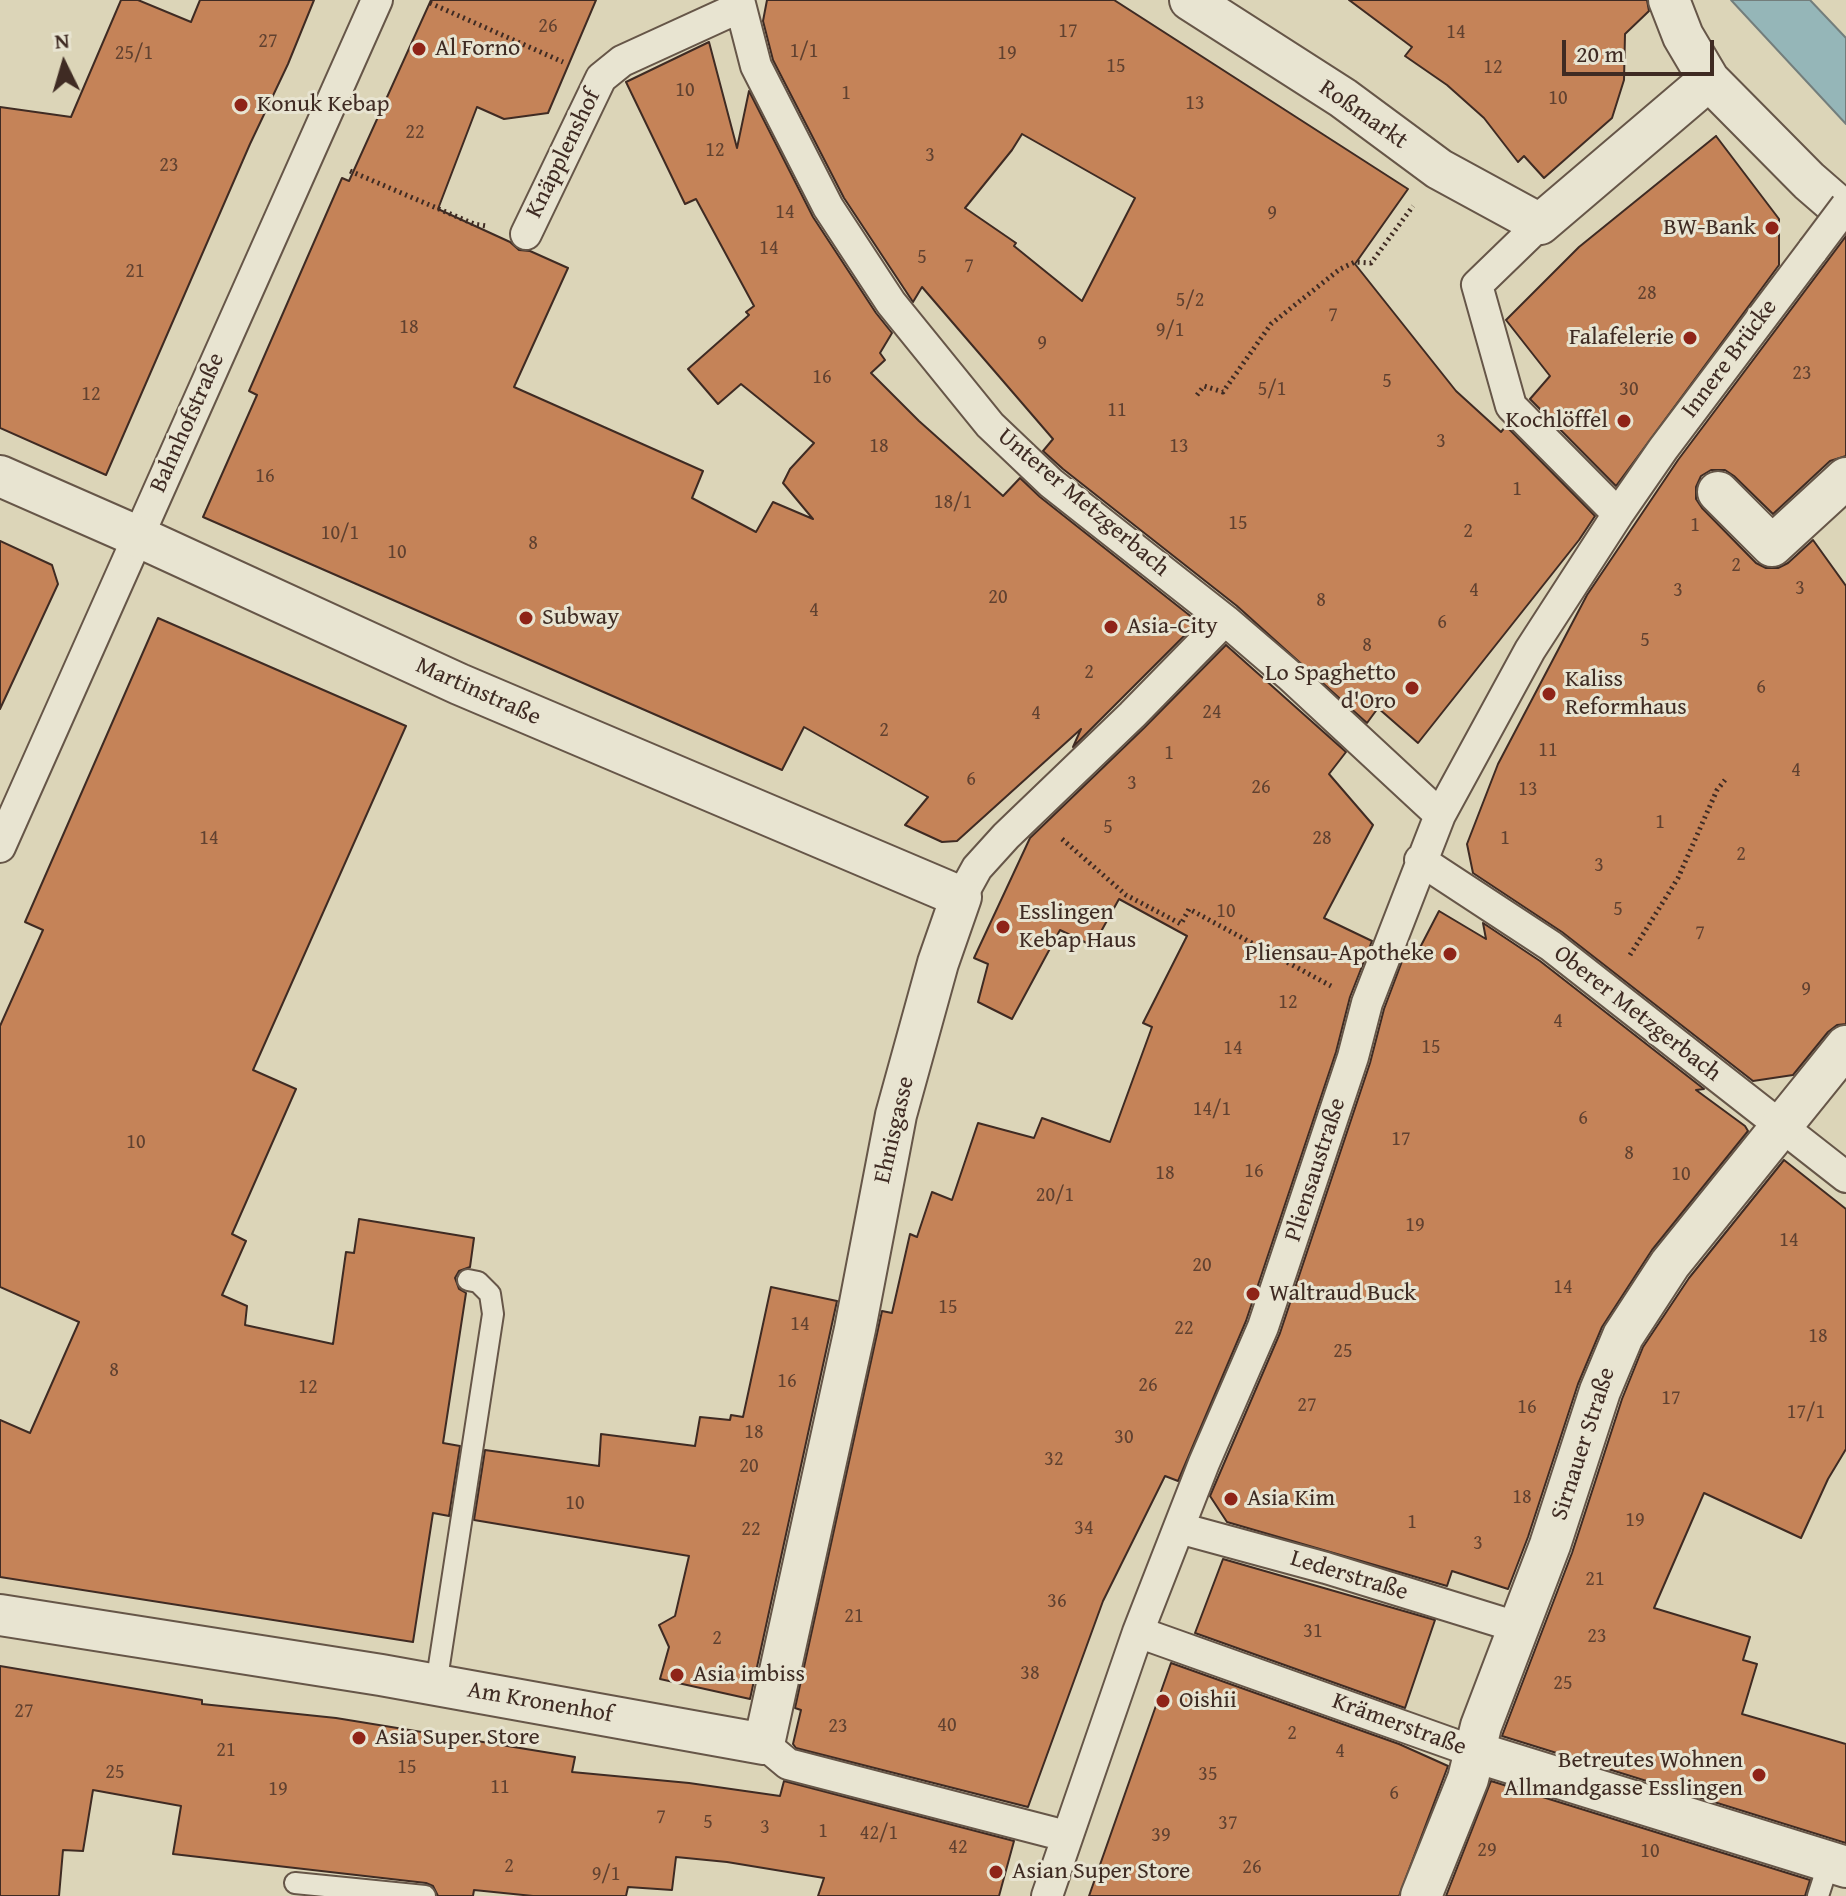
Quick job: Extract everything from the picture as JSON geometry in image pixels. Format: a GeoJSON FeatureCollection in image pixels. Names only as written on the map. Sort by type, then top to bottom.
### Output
{"type":"FeatureCollection","features":[{"type":"Feature","properties":{"kind":"street","name":"Bahnhofstraße"},"geometry":{"type":"LineString","coordinates":[[0,847],[377,0]]}},
{"type":"Feature","properties":{"kind":"street","name":"Roßmarkt"},"geometry":{"type":"LineString","coordinates":[[1190,0],[1343,98],[1439,169],[1540,224]]}},
{"type":"Feature","properties":{"kind":"street"},"geometry":{"type":"LineString","coordinates":[[1669,0],[1683,36],[1709,80],[1809,181],[1846,213]]}},
{"type":"Feature","properties":{"kind":"street","name":"Knäpplenshof"},"geometry":{"type":"LineString","coordinates":[[526,234],[601,78],[622,61],[740,4]]}},
{"type":"Feature","properties":{"kind":"street","name":"Unterer Metzgerbach"},"geometry":{"type":"LineString","coordinates":[[740,4],[756,66],[803,160],[855,251],[919,340],[990,425],[1040,473],[1289,675],[1440,815]]}},
{"type":"Feature","properties":{"kind":"street"},"geometry":{"type":"LineString","coordinates":[[1618,514],[1511,406],[1477,285],[1540,224],[1709,80]]}},
{"type":"Feature","properties":{"kind":"street","name":"Innere Brücke"},"geometry":{"type":"LineString","coordinates":[[1618,514],[1663,449],[1846,206]]}},
{"type":"Feature","properties":{"kind":"street","name":"Martinstraße"},"geometry":{"type":"LineString","coordinates":[[0,476],[473,691],[961,897]]}},
{"type":"Feature","properties":{"kind":"street"},"geometry":{"type":"LineString","coordinates":[[1718,492],[1772,546],[1846,478]]}},
{"type":"Feature","properties":{"kind":"street","name":"Pliensaustraße"},"geometry":{"type":"LineString","coordinates":[[1047,1896],[1138,1632],[1210,1449],[1263,1327],[1353,1057],[1367,1003],[1420,860],[1440,815],[1530,650],[1618,514]]}},
{"type":"Feature","properties":{"kind":"street","name":"Ehnisgasse"},"geometry":{"type":"LineString","coordinates":[[764,1744],[855,1329],[896,1115],[938,963],[961,897],[977,868],[1225,620]]}},
{"type":"Feature","properties":{"kind":"street","name":"Oberer Metzgerbach"},"geometry":{"type":"LineString","coordinates":[[1420,860],[1528,930],[1846,1177]]}},
{"type":"Feature","properties":{"kind":"street","name":"Sirnauer Straße"},"geometry":{"type":"LineString","coordinates":[[1421,1896],[1468,1779],[1481,1726],[1550,1545],[1600,1391],[1623,1336],[1670,1264],[1846,1046]]}},
{"type":"Feature","properties":{"kind":"street","name":"Lederstraße"},"geometry":{"type":"LineString","coordinates":[[1179,1528],[1326,1568],[1517,1627]]}},
{"type":"Feature","properties":{"kind":"street","name":"Am Kronenhof"},"geometry":{"type":"LineString","coordinates":[[0,1615],[436,1685],[764,1744],[788,1764],[1066,1836]]}},
{"type":"Feature","properties":{"kind":"street","name":"Krämerstraße"},"geometry":{"type":"LineString","coordinates":[[1138,1632],[1831,1875]]}},
{"type":"Feature","properties":{"kind":"lane"},"geometry":{"type":"LineString","coordinates":[[436,1685],[493,1314],[490,1294],[478,1282],[468,1280]]}},
{"type":"Feature","properties":{"kind":"lane"},"geometry":{"type":"LineString","coordinates":[[295,1883],[425,1896]]}},
{"type":"Feature","properties":{"kind":"path","name":"Knäpplenshof"},"geometry":{"type":"LineString","coordinates":[[430,3],[601,78]]}},
{"type":"Feature","properties":{"kind":"path"},"geometry":{"type":"LineString","coordinates":[[1197,395],[1204,386],[1223,392],[1271,324],[1340,269],[1355,262],[1371,263],[1439,169]]}},
{"type":"Feature","properties":{"kind":"path","name":"Knäpplenshof"},"geometry":{"type":"LineString","coordinates":[[350,171],[474,224],[526,234]]}},
{"type":"Feature","properties":{"kind":"path"},"geometry":{"type":"LineString","coordinates":[[1608,990],[1678,878],[1717,790],[1725,780]]}},
{"type":"Feature","properties":{"kind":"path"},"geometry":{"type":"LineString","coordinates":[[1032,811],[1126,895],[1181,924],[1189,909],[1367,1003]]}},
{"type":"Feature","properties":{"kind":"water"},"geometry":{"type":"Polygon","coordinates":[[[1731,0],[1810,0],[1846,38],[1846,124],[1731,0]]]}},
{"type":"Feature","properties":{"kind":"building"},"geometry":{"type":"Polygon","coordinates":[[[121,0],[138,0],[191,22],[200,0],[314,0],[106,475],[0,428],[0,107],[71,117],[121,0]]]}},
{"type":"Feature","properties":{"kind":"building"},"geometry":{"type":"Polygon","coordinates":[[[431,0],[596,0],[548,113],[504,119],[477,107],[438,209],[510,242],[519,250],[530,251],[568,268],[514,387],[703,471],[692,498],[756,532],[773,502],[813,519],[783,483],[790,469],[814,443],[741,384],[718,404],[688,369],[749,315],[746,312],[754,306],[696,199],[685,204],[626,82],[709,42],[737,148],[749,91],[813,217],[892,333],[880,353],[885,360],[871,373],[1003,496],[1020,478],[1198,622],[1073,747],[1081,729],[957,841],[942,842],[905,825],[928,797],[804,727],[782,770],[203,517],[257,395],[249,391],[342,178],[349,181],[431,0]]]}},
{"type":"Feature","properties":{"kind":"building"},"geometry":{"type":"Polygon","coordinates":[[[767,0],[1114,0],[1408,189],[1355,264],[1456,391],[1501,432],[1506,426],[1595,516],[1418,743],[1378,708],[1367,723],[1237,606],[1043,451],[1053,439],[922,287],[913,302],[844,198],[773,60],[763,21],[767,0]],[[1022,134],[965,208],[1016,243],[1014,246],[1082,301],[1135,198],[1022,134]]]}},
{"type":"Feature","properties":{"kind":"building"},"geometry":{"type":"Polygon","coordinates":[[[1349,0],[1647,0],[1649,11],[1625,34],[1624,80],[1612,118],[1544,178],[1524,156],[1518,162],[1484,118],[1447,85],[1405,56],[1412,47],[1349,0]]]}},
{"type":"Feature","properties":{"kind":"building"},"geometry":{"type":"Polygon","coordinates":[[[1716,136],[1779,219],[1779,265],[1616,486],[1530,399],[1550,376],[1506,320],[1579,247],[1716,136]]]}},
{"type":"Feature","properties":{"kind":"building"},"geometry":{"type":"Polygon","coordinates":[[[1846,236],[1846,456],[1830,461],[1773,514],[1725,470],[1711,470],[1701,476],[1696,487],[1696,499],[1702,508],[1756,563],[1766,568],[1778,568],[1813,540],[1846,586],[1846,1024],[1837,1025],[1828,1032],[1793,1075],[1753,1081],[1562,932],[1473,873],[1467,844],[1498,764],[1587,595],[1678,460],[1846,236]]]}},
{"type":"Feature","properties":{"kind":"building"},"geometry":{"type":"Polygon","coordinates":[[[0,541],[52,565],[58,584],[0,709],[0,541]]]}},
{"type":"Feature","properties":{"kind":"building"},"geometry":{"type":"Polygon","coordinates":[[[158,618],[406,726],[253,1070],[296,1089],[232,1234],[246,1241],[222,1295],[247,1306],[245,1325],[333,1344],[346,1252],[354,1253],[359,1219],[474,1238],[470,1267],[459,1271],[455,1278],[459,1289],[466,1293],[443,1443],[460,1446],[449,1516],[433,1513],[413,1642],[0,1577],[0,1420],[30,1433],[79,1322],[0,1287],[0,1026],[43,930],[25,922],[158,618]]]}},
{"type":"Feature","properties":{"kind":"building"},"geometry":{"type":"Polygon","coordinates":[[[1226,645],[1346,752],[1329,774],[1373,825],[1324,918],[1372,941],[1350,997],[1336,1052],[1246,1321],[1178,1481],[1165,1476],[1103,1601],[1028,1807],[796,1748],[793,1744],[801,1710],[795,1708],[882,1311],[892,1313],[910,1234],[917,1237],[932,1192],[952,1200],[978,1123],[1034,1138],[1042,1118],[1110,1142],[1152,1027],[1143,1023],[1187,936],[1119,899],[1093,946],[1060,930],[1012,1019],[978,1002],[988,964],[974,958],[1030,838],[1226,645]]]}},
{"type":"Feature","properties":{"kind":"building"},"geometry":{"type":"Polygon","coordinates":[[[1439,911],[1486,939],[1483,923],[1540,961],[1704,1089],[1696,1090],[1748,1131],[1652,1250],[1602,1327],[1578,1384],[1508,1589],[1452,1571],[1447,1586],[1227,1522],[1210,1496],[1280,1333],[1370,1063],[1384,1009],[1404,956],[1413,961],[1439,911]]]}},
{"type":"Feature","properties":{"kind":"building"},"geometry":{"type":"Polygon","coordinates":[[[1784,1160],[1846,1209],[1846,1449],[1828,1479],[1801,1538],[1704,1493],[1654,1608],[1750,1637],[1743,1660],[1757,1664],[1742,1714],[1846,1744],[1846,1843],[1502,1736],[1572,1553],[1622,1399],[1643,1347],[1689,1278],[1784,1160]]]}},
{"type":"Feature","properties":{"kind":"building"},"geometry":{"type":"Polygon","coordinates":[[[771,1287],[837,1301],[750,1699],[660,1679],[669,1647],[659,1625],[675,1616],[689,1556],[474,1520],[485,1450],[599,1466],[601,1434],[695,1446],[700,1417],[730,1420],[731,1415],[743,1417],[771,1287]]]}},
{"type":"Feature","properties":{"kind":"building"},"geometry":{"type":"Polygon","coordinates":[[[1223,1559],[1435,1620],[1405,1708],[1195,1633],[1223,1559]]]}},
{"type":"Feature","properties":{"kind":"building"},"geometry":{"type":"Polygon","coordinates":[[[1171,1663],[1399,1744],[1448,1766],[1399,1896],[1089,1896],[1171,1663]]]}},
{"type":"Feature","properties":{"kind":"building"},"geometry":{"type":"Polygon","coordinates":[[[0,1666],[202,1700],[202,1704],[336,1718],[575,1757],[572,1772],[689,1783],[780,1796],[784,1781],[1014,1841],[999,1896],[818,1896],[824,1878],[676,1857],[672,1890],[628,1887],[626,1896],[533,1896],[474,1890],[473,1896],[438,1896],[433,1886],[426,1883],[173,1854],[181,1806],[93,1790],[83,1851],[63,1850],[59,1896],[0,1896],[0,1666]]]}},
{"type":"Feature","properties":{"kind":"building"},"geometry":{"type":"Polygon","coordinates":[[[1491,1781],[1810,1880],[1805,1896],[1446,1896],[1491,1781]]]}},
{"type":"Feature","properties":{"kind":"place","name":"Al Forno"},"geometry":{"type":"Point","coordinates":[419,49]}},
{"type":"Feature","properties":{"kind":"place","name":"Konuk Kebap"},"geometry":{"type":"Point","coordinates":[241,105]}},
{"type":"Feature","properties":{"kind":"place","name":"BW-Bank"},"geometry":{"type":"Point","coordinates":[1772,228]}},
{"type":"Feature","properties":{"kind":"place","name":"Falafelerie"},"geometry":{"type":"Point","coordinates":[1690,338]}},
{"type":"Feature","properties":{"kind":"place","name":"Kochlöffel"},"geometry":{"type":"Point","coordinates":[1624,421]}},
{"type":"Feature","properties":{"kind":"place","name":"Subway"},"geometry":{"type":"Point","coordinates":[526,618]}},
{"type":"Feature","properties":{"kind":"place","name":"Asia-City"},"geometry":{"type":"Point","coordinates":[1111,627]}},
{"type":"Feature","properties":{"kind":"place","name":"Lo Spaghetto d'Oro"},"geometry":{"type":"Point","coordinates":[1412,688]}},
{"type":"Feature","properties":{"kind":"place","name":"Kaliss Reformhaus"},"geometry":{"type":"Point","coordinates":[1549,694]}},
{"type":"Feature","properties":{"kind":"place","name":"Esslingen Kebap Haus"},"geometry":{"type":"Point","coordinates":[1003,927]}},
{"type":"Feature","properties":{"kind":"place","name":"Pliensau-Apotheke"},"geometry":{"type":"Point","coordinates":[1450,954]}},
{"type":"Feature","properties":{"kind":"place","name":"Waltraud Buck"},"geometry":{"type":"Point","coordinates":[1253,1294]}},
{"type":"Feature","properties":{"kind":"place","name":"Asia Kim"},"geometry":{"type":"Point","coordinates":[1231,1499]}},
{"type":"Feature","properties":{"kind":"place","name":"Asia imbiss"},"geometry":{"type":"Point","coordinates":[677,1675]}},
{"type":"Feature","properties":{"kind":"place","name":"Oishii"},"geometry":{"type":"Point","coordinates":[1163,1701]}},
{"type":"Feature","properties":{"kind":"place","name":"Asia Super Store"},"geometry":{"type":"Point","coordinates":[359,1738]}},
{"type":"Feature","properties":{"kind":"place","name":"Betreutes Wohnen Allmandgasse Esslingen"},"geometry":{"type":"Point","coordinates":[1759,1775]}},
{"type":"Feature","properties":{"kind":"place","name":"Asian Super Store"},"geometry":{"type":"Point","coordinates":[996,1872]}}]}
